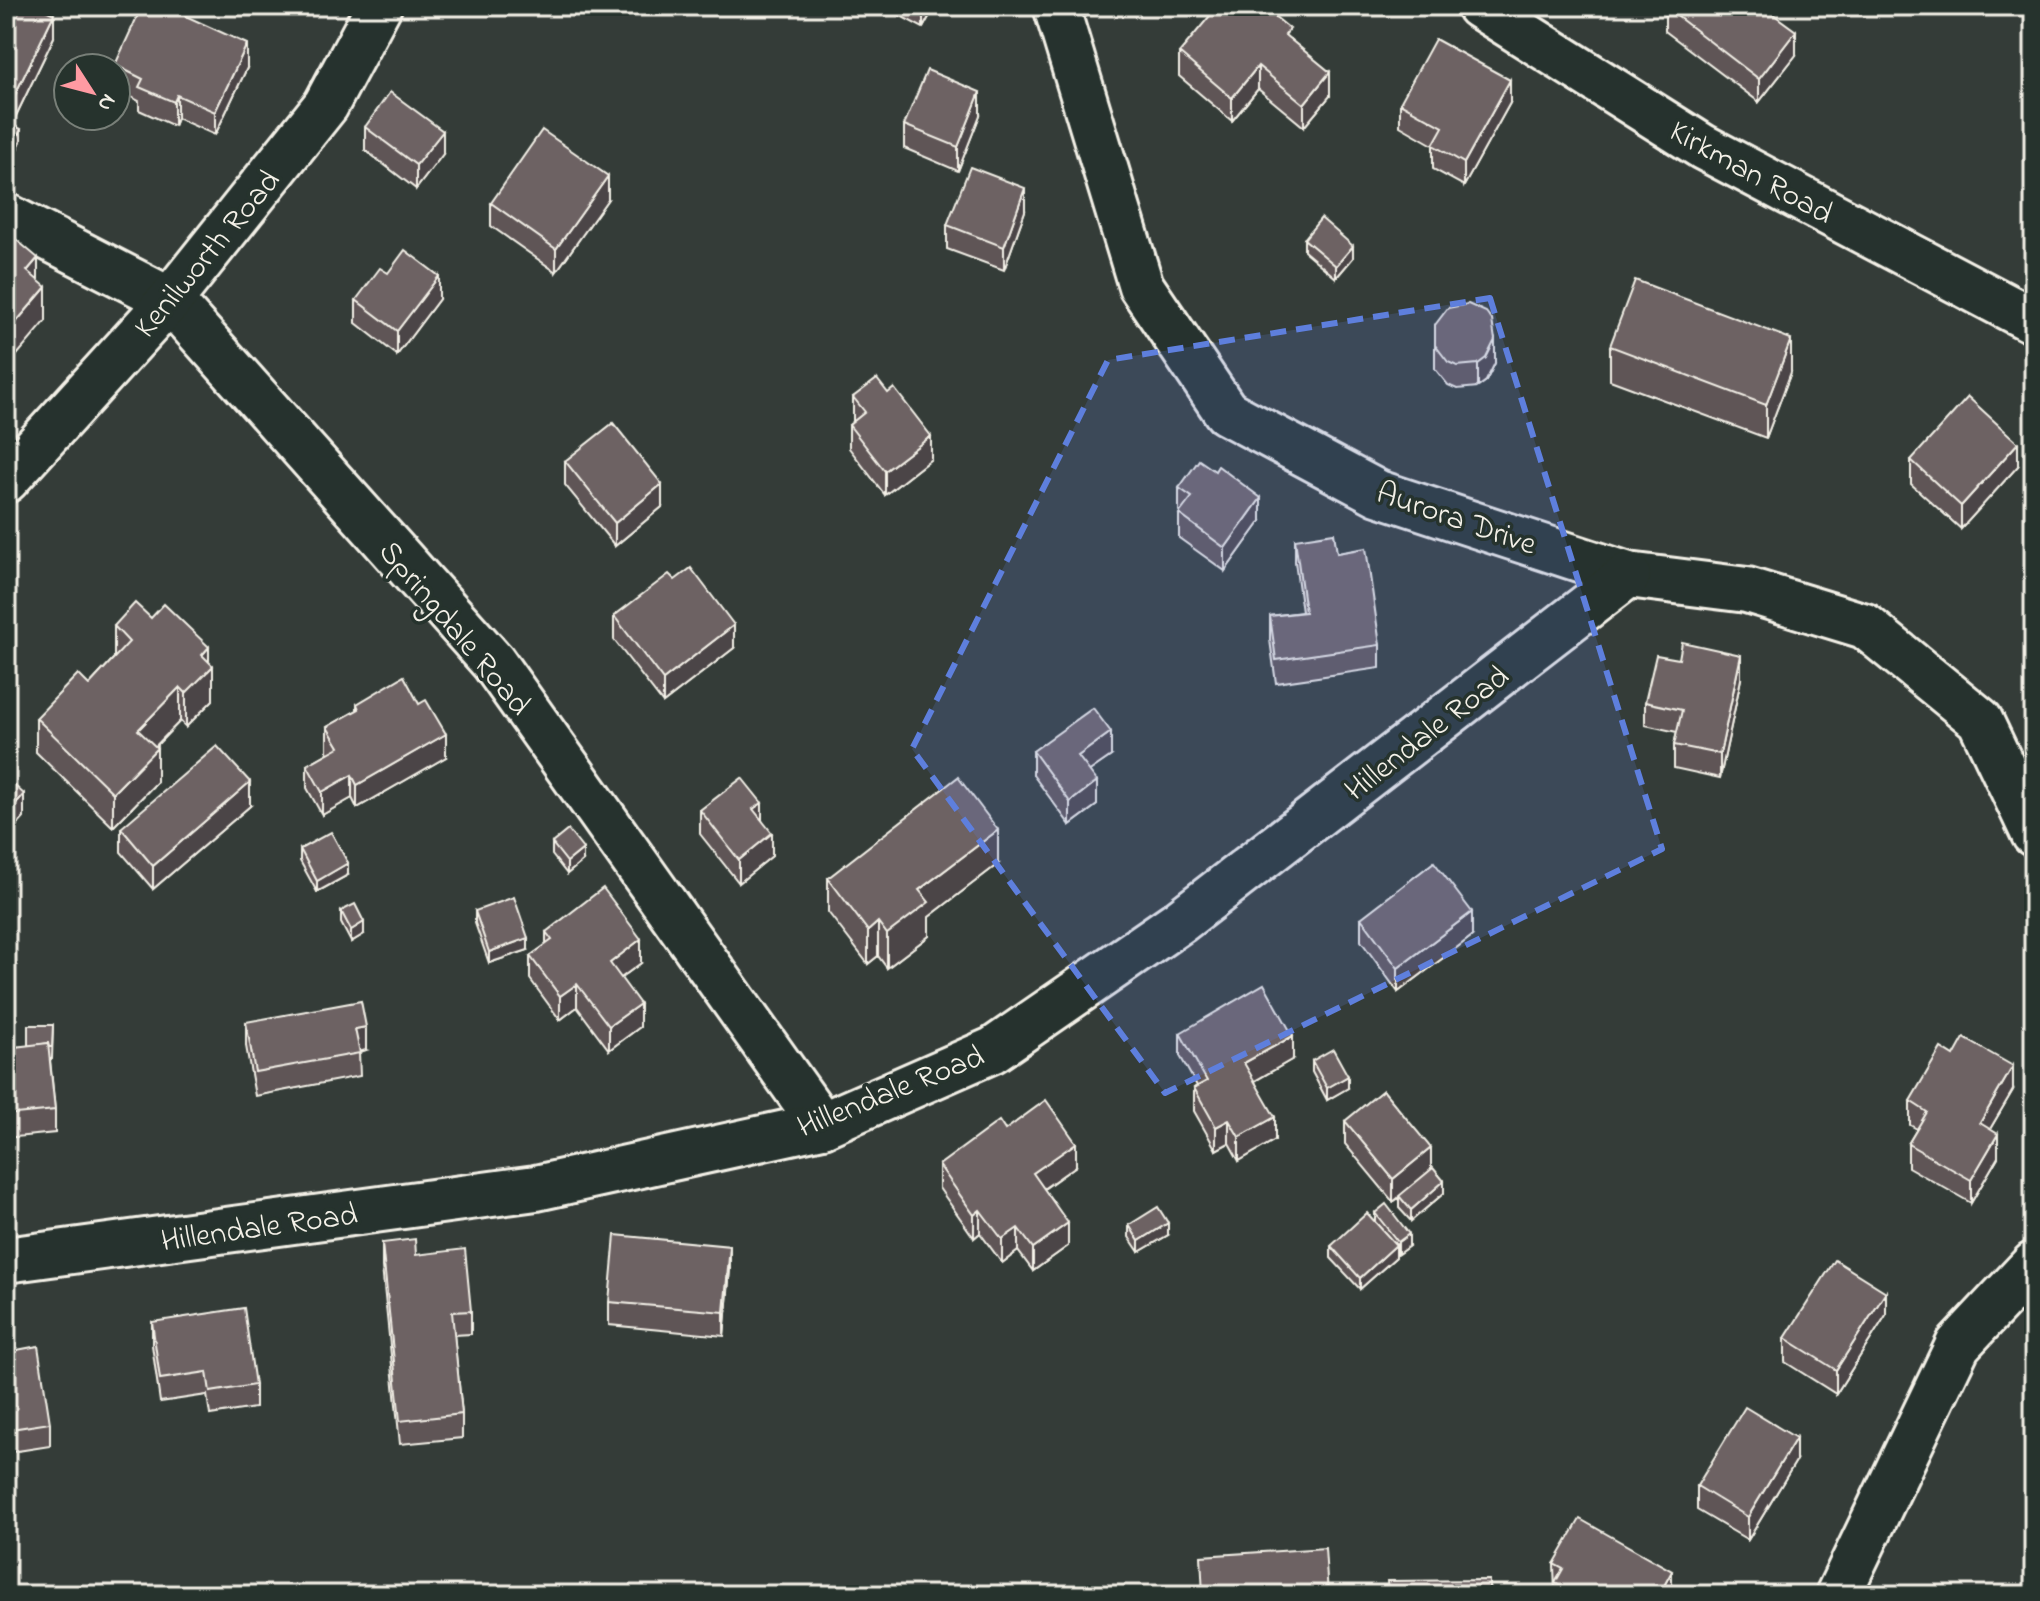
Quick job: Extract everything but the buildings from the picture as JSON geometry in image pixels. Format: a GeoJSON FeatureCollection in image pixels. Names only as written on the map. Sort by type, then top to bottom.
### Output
{"type":"FeatureCollection","features":[{"type":"Feature","properties":{"kind":"street","name":"Kenilworth Road"},"geometry":{"type":"LineString","coordinates":[[6,480],[170,300],[326,105],[379,6]]}},
{"type":"Feature","properties":{"kind":"street","name":"Aurora Drive"},"geometry":{"type":"LineString","coordinates":[[1056,6],[1141,286],[1226,412],[1378,493],[1628,575],[1747,590],[1865,626],[1980,720],[2034,834]]}},
{"type":"Feature","properties":{"kind":"street","name":"Kirkman Road"},"geometry":{"type":"LineString","coordinates":[[1479,6],[1703,147],[2034,321]]}},
{"type":"Feature","properties":{"kind":"street","name":"Springdale Road"},"geometry":{"type":"LineString","coordinates":[[6,216],[170,300],[493,662],[822,1125]]}},
{"type":"Feature","properties":{"kind":"street","name":"Hillendale Road"},"geometry":{"type":"LineString","coordinates":[[6,1260],[536,1188],[822,1125],[993,1050],[1180,921],[1628,575]]}},
{"type":"Feature","properties":{"kind":"street"},"geometry":{"type":"LineString","coordinates":[[1838,1595],[1958,1345],[2034,1264]]}},
{"type":"Feature","properties":{"kind":"highlighted area"},"geometry":{"type":"Polygon","coordinates":[[[1490,298],[1662,849],[1165,1093],[912,749],[1108,360],[1490,298]]]}}]}
